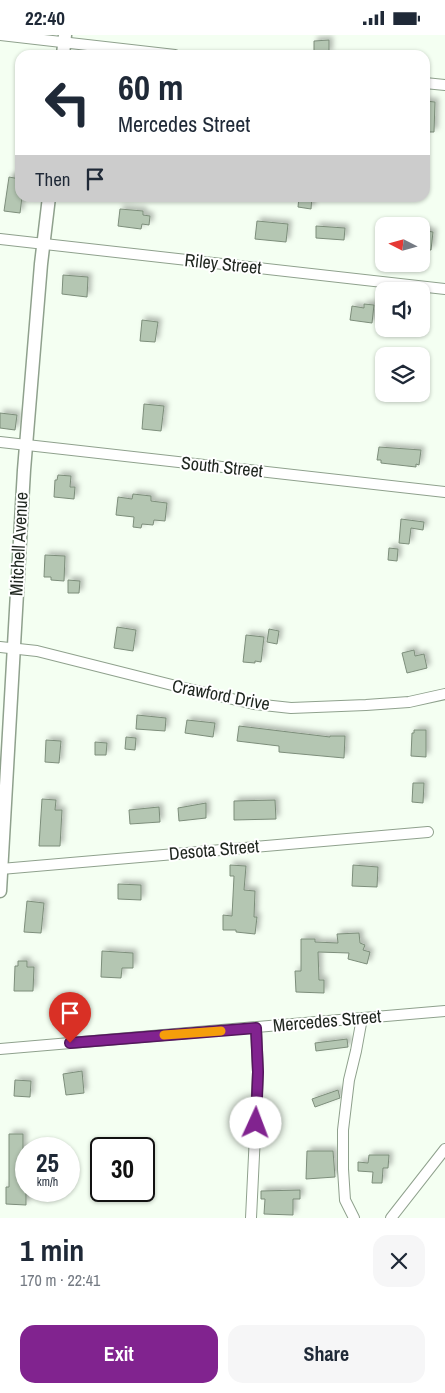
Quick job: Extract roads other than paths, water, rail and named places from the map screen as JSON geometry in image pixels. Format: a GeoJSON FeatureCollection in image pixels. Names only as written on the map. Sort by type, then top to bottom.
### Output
{"type":"FeatureCollection","features":[{"type":"Feature","properties":{"kind":"street"},"geometry":{"type":"LineString","coordinates":[[0,35],[125,50]]}},
{"type":"Feature","properties":{"kind":"street"},"geometry":{"type":"LineString","coordinates":[[430,84],[445,85]]}},
{"type":"Feature","properties":{"kind":"street","name":"Mitchell Avenue"},"geometry":{"type":"LineString","coordinates":[[0,891],[26,445],[48,202]]}},
{"type":"Feature","properties":{"kind":"street","name":"Riley Street"},"geometry":{"type":"LineString","coordinates":[[0,239],[445,289]]}},
{"type":"Feature","properties":{"kind":"street","name":"South Street"},"geometry":{"type":"LineString","coordinates":[[0,442],[445,491]]}},
{"type":"Feature","properties":{"kind":"street","name":"Crawford Drive"},"geometry":{"type":"LineString","coordinates":[[0,647],[37,651],[245,702],[291,708],[366,705],[424,700],[445,694]]}},
{"type":"Feature","properties":{"kind":"street","name":"Desota Street"},"geometry":{"type":"LineString","coordinates":[[1,869],[428,832]]}},
{"type":"Feature","properties":{"kind":"street","name":"Mercedes Street"},"geometry":{"type":"LineString","coordinates":[[0,1049],[445,1011]]}},
{"type":"Feature","properties":{"kind":"street"},"geometry":{"type":"LineString","coordinates":[[354,1218],[345,1200],[343,1130],[348,1081],[362,1018]]}},
{"type":"Feature","properties":{"kind":"street"},"geometry":{"type":"LineString","coordinates":[[251,1218],[258,1081],[256,1028]]}},
{"type":"Feature","properties":{"kind":"street"},"geometry":{"type":"LineString","coordinates":[[391,1218],[445,1149]]}}]}
